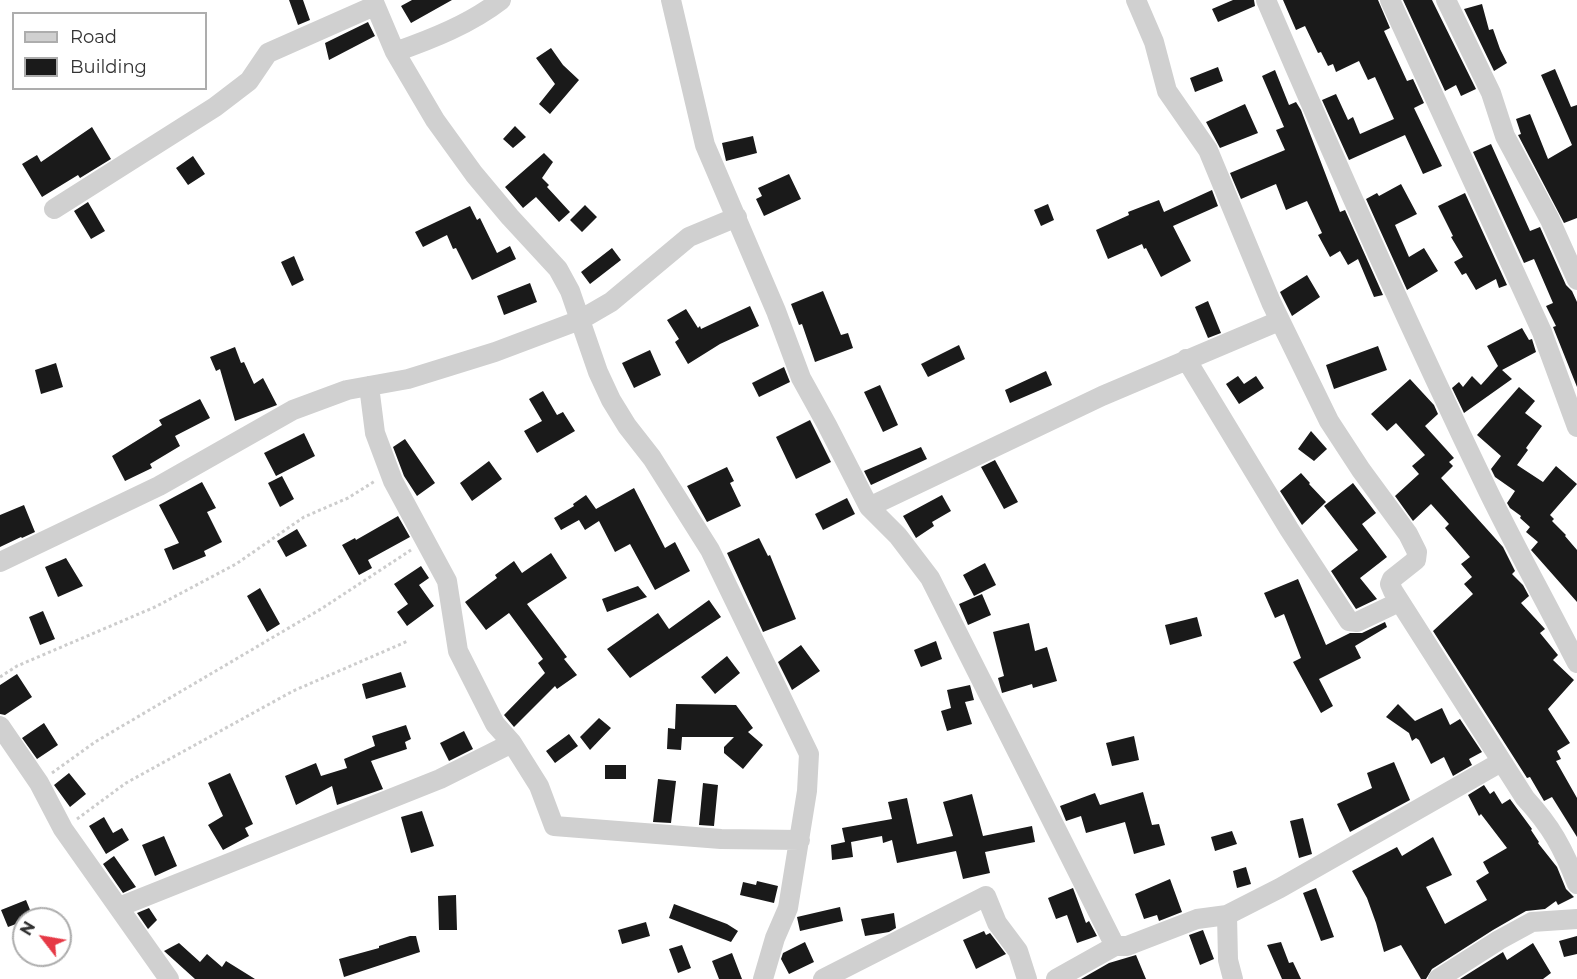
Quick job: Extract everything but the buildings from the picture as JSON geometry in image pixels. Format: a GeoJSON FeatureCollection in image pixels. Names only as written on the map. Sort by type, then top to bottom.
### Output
{"type":"FeatureCollection","features":[{"type":"Feature","properties":{"kind":"street"},"geometry":{"type":"LineString","coordinates":[[395,52],[446,32],[488,10],[501,0]]}},
{"type":"Feature","properties":{"kind":"street"},"geometry":{"type":"LineString","coordinates":[[671,0],[705,145],[776,311],[801,378],[869,507],[898,536],[930,578],[1115,946]]}},
{"type":"Feature","properties":{"kind":"street"},"geometry":{"type":"LineString","coordinates":[[1136,0],[1154,42],[1167,91],[1208,150],[1279,321],[1329,420],[1361,470],[1408,534],[1417,552],[1416,560],[1392,579],[1390,584],[1399,602],[1501,762],[1525,798],[1547,822],[1568,860],[1577,884]]}},
{"type":"Feature","properties":{"kind":"street"},"geometry":{"type":"LineString","coordinates":[[1266,0],[1430,368],[1490,495],[1577,663]]}},
{"type":"Feature","properties":{"kind":"street"},"geometry":{"type":"LineString","coordinates":[[1390,0],[1542,332],[1577,427]]}},
{"type":"Feature","properties":{"kind":"street"},"geometry":{"type":"LineString","coordinates":[[1446,0],[1491,93],[1505,136],[1550,220],[1577,280]]}},
{"type":"Feature","properties":{"kind":"street"},"geometry":{"type":"LineString","coordinates":[[54,209],[215,107],[249,81],[268,53],[373,3],[395,52],[435,120],[474,174],[558,269],[570,291],[598,372],[611,400],[627,426],[652,458],[710,550],[809,753],[807,790],[788,908],[775,938],[763,979]]}},
{"type":"Feature","properties":{"kind":"street"},"geometry":{"type":"LineString","coordinates":[[0,562],[159,486],[293,410],[347,390],[408,379],[495,352],[580,320],[611,302],[688,237],[737,218]]}},
{"type":"Feature","properties":{"kind":"street"},"geometry":{"type":"LineString","coordinates":[[869,507],[1102,396],[1279,321]]}},
{"type":"Feature","properties":{"kind":"street"},"geometry":{"type":"LineString","coordinates":[[1186,359],[1289,529],[1349,621],[1357,622],[1399,602]]}},
{"type":"Feature","properties":{"kind":"street"},"geometry":{"type":"LineString","coordinates":[[369,386],[375,433],[393,481],[447,580],[458,651],[495,724],[512,743],[539,786],[554,826],[722,839],[800,840]]}},
{"type":"Feature","properties":{"kind":"street"},"geometry":{"type":"LineString","coordinates":[[0,726],[39,783],[63,829],[169,979]]}},
{"type":"Feature","properties":{"kind":"street"},"geometry":{"type":"LineString","coordinates":[[119,907],[440,779],[512,743]]}},
{"type":"Feature","properties":{"kind":"street"},"geometry":{"type":"LineString","coordinates":[[1056,979],[1115,946],[1127,946],[1197,919],[1227,915],[1300,878],[1501,762]]}},
{"type":"Feature","properties":{"kind":"street"},"geometry":{"type":"LineString","coordinates":[[823,979],[987,896],[997,923],[1018,951],[1027,979]]}},
{"type":"Feature","properties":{"kind":"street"},"geometry":{"type":"LineString","coordinates":[[1227,915],[1228,960],[1233,979]]}},
{"type":"Feature","properties":{"kind":"street"},"geometry":{"type":"LineString","coordinates":[[1438,979],[1532,922],[1577,919]]}},
{"type":"Feature","properties":{"kind":"path"},"geometry":{"type":"LineString","coordinates":[[0,677],[17,666],[155,607],[236,564],[304,517],[348,498],[380,478]]}},
{"type":"Feature","properties":{"kind":"path"},"geometry":{"type":"LineString","coordinates":[[39,783],[95,742],[321,609],[425,541]]}},
{"type":"Feature","properties":{"kind":"path"},"geometry":{"type":"LineString","coordinates":[[63,829],[126,783],[293,691],[408,641]]}}]}
